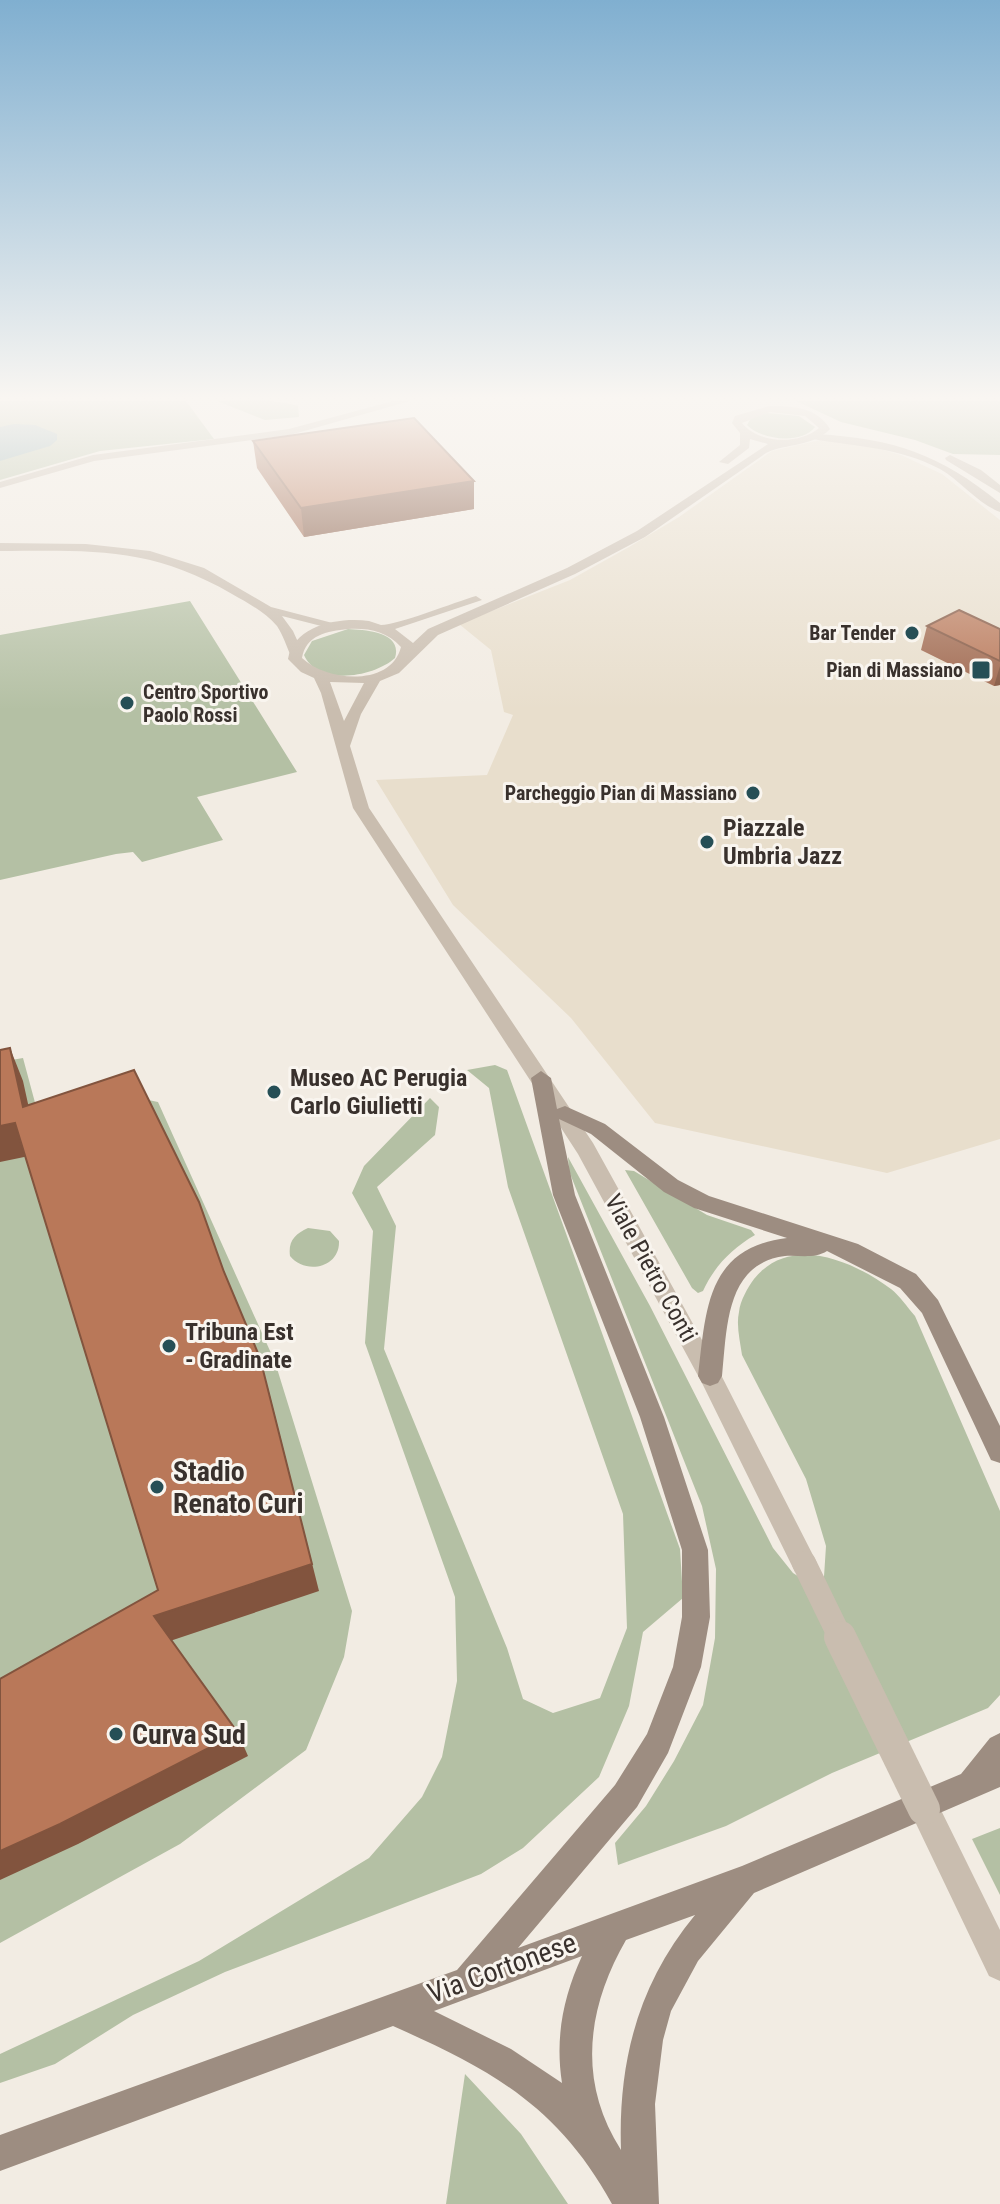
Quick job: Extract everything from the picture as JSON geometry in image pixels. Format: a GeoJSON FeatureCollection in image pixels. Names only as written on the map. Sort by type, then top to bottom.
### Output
{"type":"FeatureCollection","features":[{"type":"Feature","properties":{"kind":"main road"},"geometry":{"type":"LineString","coordinates":[[468,1981],[626,1796],[658,1743],[687,1667],[696,1617],[695,1550],[652,1417],[564,1195],[541,1078]]}},
{"type":"Feature","properties":{"kind":"main road"},"geometry":{"type":"LineString","coordinates":[[565,1113],[598,1129],[671,1186],[702,1202],[850,1250],[908,1281],[930,1307],[1000,1452]]}},
{"type":"Feature","properties":{"kind":"main road"},"geometry":{"type":"LineString","coordinates":[[710,1376],[718,1305],[727,1278],[740,1265],[763,1251],[792,1245],[850,1250]]}},
{"type":"Feature","properties":{"kind":"main road"},"geometry":{"type":"LineString","coordinates":[[971,1783],[1000,1748]]}},
{"type":"Feature","properties":{"kind":"main road","name":"Via Cortonese"},"geometry":{"type":"LineString","coordinates":[[0,2153],[744,1881],[1000,1772]]}},
{"type":"Feature","properties":{"kind":"main road"},"geometry":{"type":"LineString","coordinates":[[641,2204],[636,2131],[638,2071],[646,2029],[686,1951],[744,1881]]}},
{"type":"Feature","properties":{"kind":"main road"},"geometry":{"type":"LineString","coordinates":[[589,2135],[576,2076],[576,2024],[582,1988],[616,1927]]}},
{"type":"Feature","properties":{"kind":"main road"},"geometry":{"type":"LineString","coordinates":[[392,2009],[492,2056],[539,2085],[589,2135],[632,2204]]}},
{"type":"Feature","properties":{"kind":"street","name":"Viale Pietro Conti"},"geometry":{"type":"LineString","coordinates":[[261,606],[293,617],[337,626],[384,628],[472,601],[599,543],[664,504]]}},
{"type":"Feature","properties":{"kind":"street"},"geometry":{"type":"LineString","coordinates":[[321,678],[348,680],[375,677],[392,671],[433,632],[571,571],[641,534],[685,504]]}},
{"type":"Feature","properties":{"kind":"street","name":"Viale Pietro Conti"},"geometry":{"type":"LineString","coordinates":[[0,547],[101,549],[171,559],[203,572],[261,606],[289,629],[300,666],[321,678],[329,692],[342,749],[361,808],[565,1113],[710,1376],[1000,1965]]}},
{"type":"Feature","properties":{"kind":"street","name":"Viale Pietro Conti"},"geometry":{"type":"LineString","coordinates":[[295,651],[309,636],[337,626]]}},
{"type":"Feature","properties":{"kind":"street"},"geometry":{"type":"LineString","coordinates":[[384,628],[403,639],[408,654]]}},
{"type":"Feature","properties":{"kind":"street"},"geometry":{"type":"LineString","coordinates":[[342,749],[354,714],[375,677]]}},
{"type":"Feature","properties":{"kind":"green space","name":"Centro Sportivo Paolo Rossi"},"geometry":{"type":"Polygon","coordinates":[[[190,601],[297,772],[197,797],[223,840],[142,862],[133,852],[116,854],[0,880],[0,635],[190,601]]]}},
{"type":"Feature","properties":{"kind":"green space"},"geometry":{"type":"Polygon","coordinates":[[[348,629],[373,632],[388,638],[394,643],[395,658],[374,670],[347,676],[321,672],[311,665],[304,655],[312,641],[348,629]]]}},
{"type":"Feature","properties":{"kind":"green space","name":"Stadio Renato Curi"},"geometry":{"type":"Polygon","coordinates":[[[23,1058],[37,1110],[110,1092],[158,1102],[275,1362],[352,1611],[344,1657],[306,1750],[180,1844],[0,1943],[0,1062],[23,1058]]]}},
{"type":"Feature","properties":{"kind":"green space"},"geometry":{"type":"Polygon","coordinates":[[[495,1065],[507,1070],[680,1549],[683,1598],[643,1632],[629,1706],[599,1777],[523,1848],[481,1874],[225,1972],[133,2015],[55,2064],[0,2083],[0,2054],[199,1961],[369,1858],[422,1797],[442,1757],[457,1681],[455,1597],[365,1343],[373,1231],[352,1193],[364,1166],[430,1098],[439,1107],[435,1135],[377,1187],[396,1226],[384,1349],[507,1648],[523,1699],[553,1713],[600,1698],[627,1628],[623,1514],[508,1187],[489,1088],[467,1070],[495,1065]]]}},
{"type":"Feature","properties":{"kind":"green space"},"geometry":{"type":"Polygon","coordinates":[[[568,1157],[650,1306],[773,1548],[793,1573],[823,1592],[826,1546],[806,1479],[742,1355],[738,1322],[741,1303],[754,1279],[769,1265],[785,1258],[803,1255],[840,1261],[875,1278],[900,1298],[915,1316],[1000,1511],[1000,1695],[988,1708],[832,1773],[726,1826],[618,1865],[615,1843],[646,1806],[703,1705],[715,1638],[716,1569],[702,1506],[569,1171],[568,1157]]]}},
{"type":"Feature","properties":{"kind":"green space"},"geometry":{"type":"Polygon","coordinates":[[[625,1170],[634,1171],[707,1215],[751,1230],[755,1235],[724,1259],[703,1291],[698,1293],[692,1288],[625,1170]]]}},
{"type":"Feature","properties":{"kind":"green space"},"geometry":{"type":"Polygon","coordinates":[[[308,1228],[330,1231],[339,1241],[338,1250],[328,1263],[312,1267],[296,1262],[290,1256],[293,1239],[308,1228]]]}},
{"type":"Feature","properties":{"kind":"green space"},"geometry":{"type":"Polygon","coordinates":[[[1000,1828],[1000,1895],[972,1839],[1000,1828]]]}},
{"type":"Feature","properties":{"kind":"green space"},"geometry":{"type":"Polygon","coordinates":[[[465,2074],[521,2134],[568,2204],[446,2204],[465,2074]]]}},
{"type":"Feature","properties":{"kind":"shaded area","name":"Piazzale Umbria Jazz"},"geometry":{"type":"Polygon","coordinates":[[[698,504],[980,504],[1000,520],[1000,1139],[887,1173],[655,1123],[571,1018],[453,905],[376,780],[487,775],[513,715],[504,712],[491,650],[459,624],[570,580],[698,504]]]}},
{"type":"Feature","properties":{"kind":"building"},"geometry":{"type":"Polygon","coordinates":[[[298,504],[328,504],[301,508],[298,504]]]}},
{"type":"Feature","properties":{"kind":"building"},"geometry":{"type":"Polygon","coordinates":[[[959,610],[1000,629],[1000,661],[927,626],[959,610]]]}},
{"type":"Feature","properties":{"kind":"building","name":"Tribuna Est - Gradinate"},"geometry":{"type":"Polygon","coordinates":[[[10,1048],[23,1107],[134,1070],[199,1202],[260,1358],[312,1564],[154,1616],[238,1733],[60,1824],[0,1851],[0,1679],[158,1590],[15,1123],[0,1126],[0,1050],[10,1048]]]}},
{"type":"Feature","properties":{"kind":"place","name":"Bar Tender"},"geometry":{"type":"Point","coordinates":[912,633]}},
{"type":"Feature","properties":{"kind":"place","name":"Pian di Massiano"},"geometry":{"type":"Point","coordinates":[981,670]}},
{"type":"Feature","properties":{"kind":"place","name":"Centro Sportivo Paolo Rossi"},"geometry":{"type":"Point","coordinates":[127,703]}},
{"type":"Feature","properties":{"kind":"place","name":"Parcheggio Pian di Massiano"},"geometry":{"type":"Point","coordinates":[753,793]}},
{"type":"Feature","properties":{"kind":"place","name":"Piazzale Umbria Jazz"},"geometry":{"type":"Point","coordinates":[707,842]}},
{"type":"Feature","properties":{"kind":"place","name":"Museo AC Perugia Carlo Giulietti"},"geometry":{"type":"Point","coordinates":[274,1092]}},
{"type":"Feature","properties":{"kind":"place","name":"Tribuna Est - Gradinate"},"geometry":{"type":"Point","coordinates":[169,1346]}},
{"type":"Feature","properties":{"kind":"place","name":"Stadio Renato Curi"},"geometry":{"type":"Point","coordinates":[157,1487]}},
{"type":"Feature","properties":{"kind":"place","name":"Curva Sud"},"geometry":{"type":"Point","coordinates":[116,1734]}}]}
